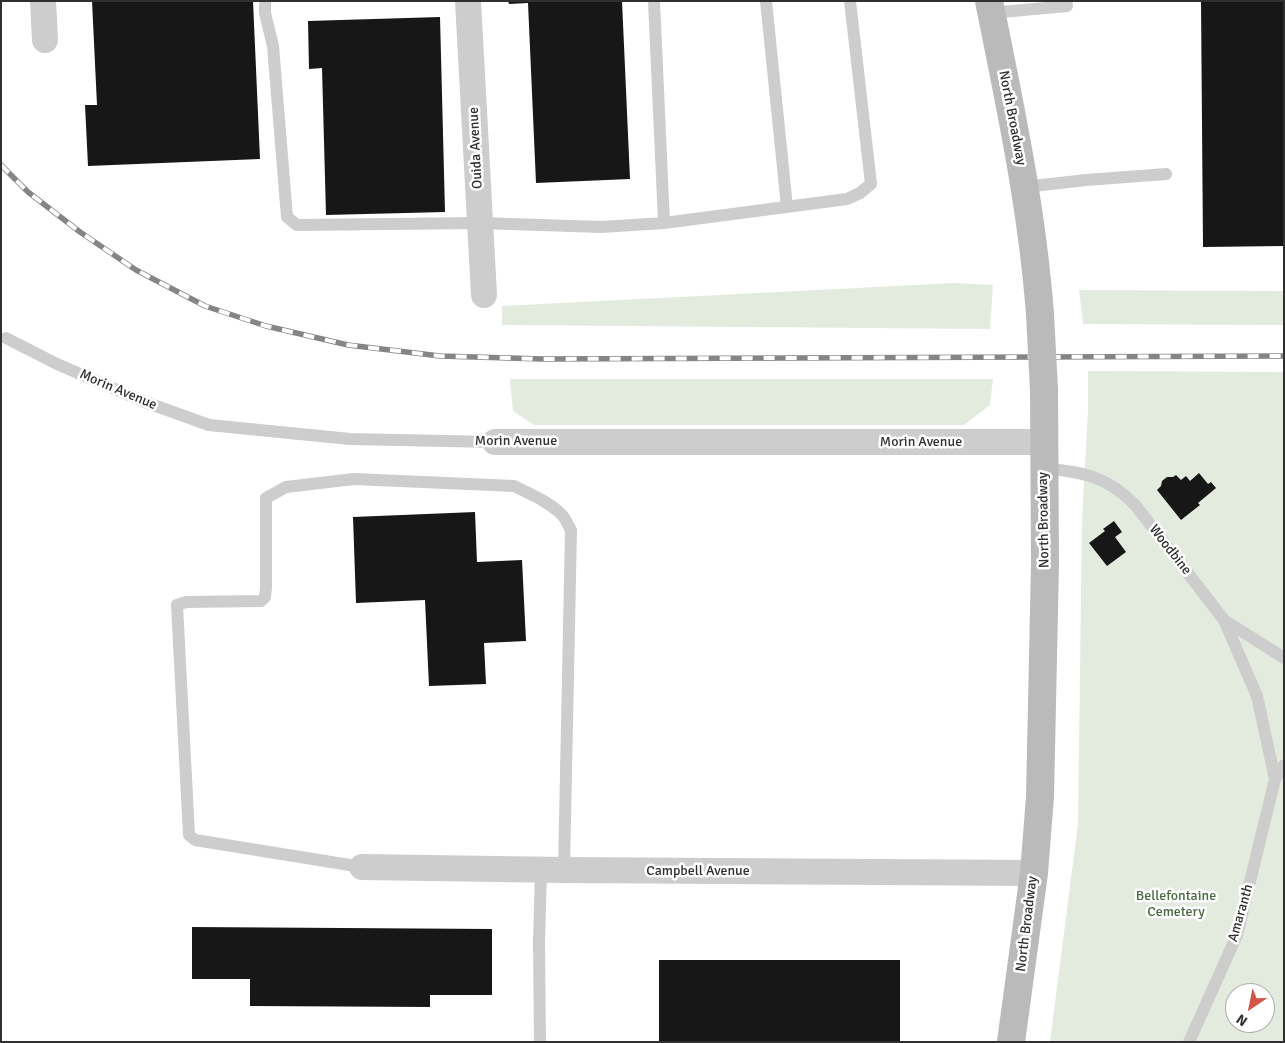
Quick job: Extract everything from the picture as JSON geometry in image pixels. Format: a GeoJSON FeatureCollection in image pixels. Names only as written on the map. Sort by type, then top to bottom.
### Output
{"type":"FeatureCollection","features":[{"type":"Feature","properties":{"kind":"main road","name":"North Broadway"},"geometry":{"type":"LineString","coordinates":[[990,7],[1009,99],[1034,245],[1044,390],[1045,563],[1040,797],[1034,873],[1011,1042]]}},
{"type":"Feature","properties":{"kind":"street"},"geometry":{"type":"LineString","coordinates":[[43,1],[45,40]]}},
{"type":"Feature","properties":{"kind":"street","name":"Ouida Avenue"},"geometry":{"type":"LineString","coordinates":[[468,1],[484,295]]}},
{"type":"Feature","properties":{"kind":"street","name":"Morin Avenue"},"geometry":{"type":"LineString","coordinates":[[495,442],[1044,455]]}},
{"type":"Feature","properties":{"kind":"street","name":"Campbell Avenue"},"geometry":{"type":"LineString","coordinates":[[362,867],[1034,873]]}},
{"type":"Feature","properties":{"kind":"lane"},"geometry":{"type":"LineString","coordinates":[[265,1],[265,13],[273,46],[287,216],[297,225],[480,223],[600,227],[664,223],[847,199],[860,193],[871,184],[850,1]]}},
{"type":"Feature","properties":{"kind":"lane"},"geometry":{"type":"LineString","coordinates":[[654,1],[664,223]]}},
{"type":"Feature","properties":{"kind":"lane"},"geometry":{"type":"LineString","coordinates":[[766,1],[787,206]]}},
{"type":"Feature","properties":{"kind":"lane"},"geometry":{"type":"LineString","coordinates":[[990,7],[1067,6],[1066,1]]}},
{"type":"Feature","properties":{"kind":"lane"},"geometry":{"type":"LineString","coordinates":[[1024,187],[1166,174]]}},
{"type":"Feature","properties":{"kind":"lane","name":"Morin Avenue"},"geometry":{"type":"LineString","coordinates":[[6,338],[57,364],[145,402],[209,425],[350,439],[495,442]]}},
{"type":"Feature","properties":{"kind":"lane","name":"Woodbine"},"geometry":{"type":"LineString","coordinates":[[1044,455],[1111,484],[1125,495],[1136,506],[1224,620],[1284,658]]}},
{"type":"Feature","properties":{"kind":"lane"},"geometry":{"type":"LineString","coordinates":[[362,867],[195,840],[189,835],[176,605],[186,602],[261,601],[265,597],[266,498],[286,487],[354,479],[514,486],[534,495],[563,516],[571,530],[553,870],[539,943],[540,1042]]}},
{"type":"Feature","properties":{"kind":"lane","name":"Amaranth"},"geometry":{"type":"LineString","coordinates":[[1224,620],[1257,696],[1275,778]]}},
{"type":"Feature","properties":{"kind":"lane","name":"Amaranth"},"geometry":{"type":"LineString","coordinates":[[1189,1042],[1236,935],[1275,778],[1284,765]]}},
{"type":"Feature","properties":{"kind":"green space"},"geometry":{"type":"Polygon","coordinates":[[[955,283],[993,285],[990,329],[502,325],[502,306],[955,283]]]}},
{"type":"Feature","properties":{"kind":"green space"},"geometry":{"type":"Polygon","coordinates":[[[1079,290],[1284,291],[1284,325],[1083,324],[1079,290]]]}},
{"type":"Feature","properties":{"kind":"green space","name":"Bellefontaine Cemetery"},"geometry":{"type":"Polygon","coordinates":[[[1088,371],[1284,372],[1284,1042],[1050,1042],[1078,824],[1082,518],[1088,410],[1088,371]]]}},
{"type":"Feature","properties":{"kind":"green space"},"geometry":{"type":"Polygon","coordinates":[[[510,379],[993,379],[990,405],[964,425],[534,425],[513,411],[510,379]]]}},
{"type":"Feature","properties":{"kind":"building"},"geometry":{"type":"Polygon","coordinates":[[[92,1],[253,1],[260,159],[88,166],[85,105],[97,105],[92,1]]]}},
{"type":"Feature","properties":{"kind":"building"},"geometry":{"type":"Polygon","coordinates":[[[508,1],[622,1],[630,179],[536,183],[528,3],[509,4],[508,1]]]}},
{"type":"Feature","properties":{"kind":"building"},"geometry":{"type":"Polygon","coordinates":[[[1201,1],[1284,1],[1284,246],[1203,247],[1201,1]]]}},
{"type":"Feature","properties":{"kind":"building"},"geometry":{"type":"Polygon","coordinates":[[[440,17],[445,212],[326,215],[322,68],[309,69],[308,21],[440,17]]]}},
{"type":"Feature","properties":{"kind":"building"},"geometry":{"type":"Polygon","coordinates":[[[1199,473],[1208,484],[1211,482],[1216,488],[1198,503],[1200,505],[1181,520],[1157,490],[1161,486],[1162,481],[1167,477],[1176,475],[1181,480],[1186,476],[1190,481],[1199,473]]]}},
{"type":"Feature","properties":{"kind":"building"},"geometry":{"type":"Polygon","coordinates":[[[475,512],[477,562],[522,560],[526,641],[484,643],[486,684],[429,686],[425,600],[356,603],[353,517],[475,512]]]}},
{"type":"Feature","properties":{"kind":"building"},"geometry":{"type":"Polygon","coordinates":[[[1114,521],[1122,532],[1115,537],[1126,552],[1107,566],[1089,543],[1105,531],[1103,529],[1114,521]]]}},
{"type":"Feature","properties":{"kind":"building"},"geometry":{"type":"Polygon","coordinates":[[[192,927],[492,929],[492,995],[430,995],[430,1007],[250,1006],[250,979],[192,979],[192,927]]]}},
{"type":"Feature","properties":{"kind":"building"},"geometry":{"type":"Polygon","coordinates":[[[659,960],[900,960],[900,1042],[659,1042],[659,960]]]}},
{"type":"Feature","properties":{"kind":"railway"},"geometry":{"type":"LineString","coordinates":[[1,165],[28,192],[80,232],[136,270],[205,306],[266,326],[348,345],[440,356],[543,359],[1284,356]]}}]}
